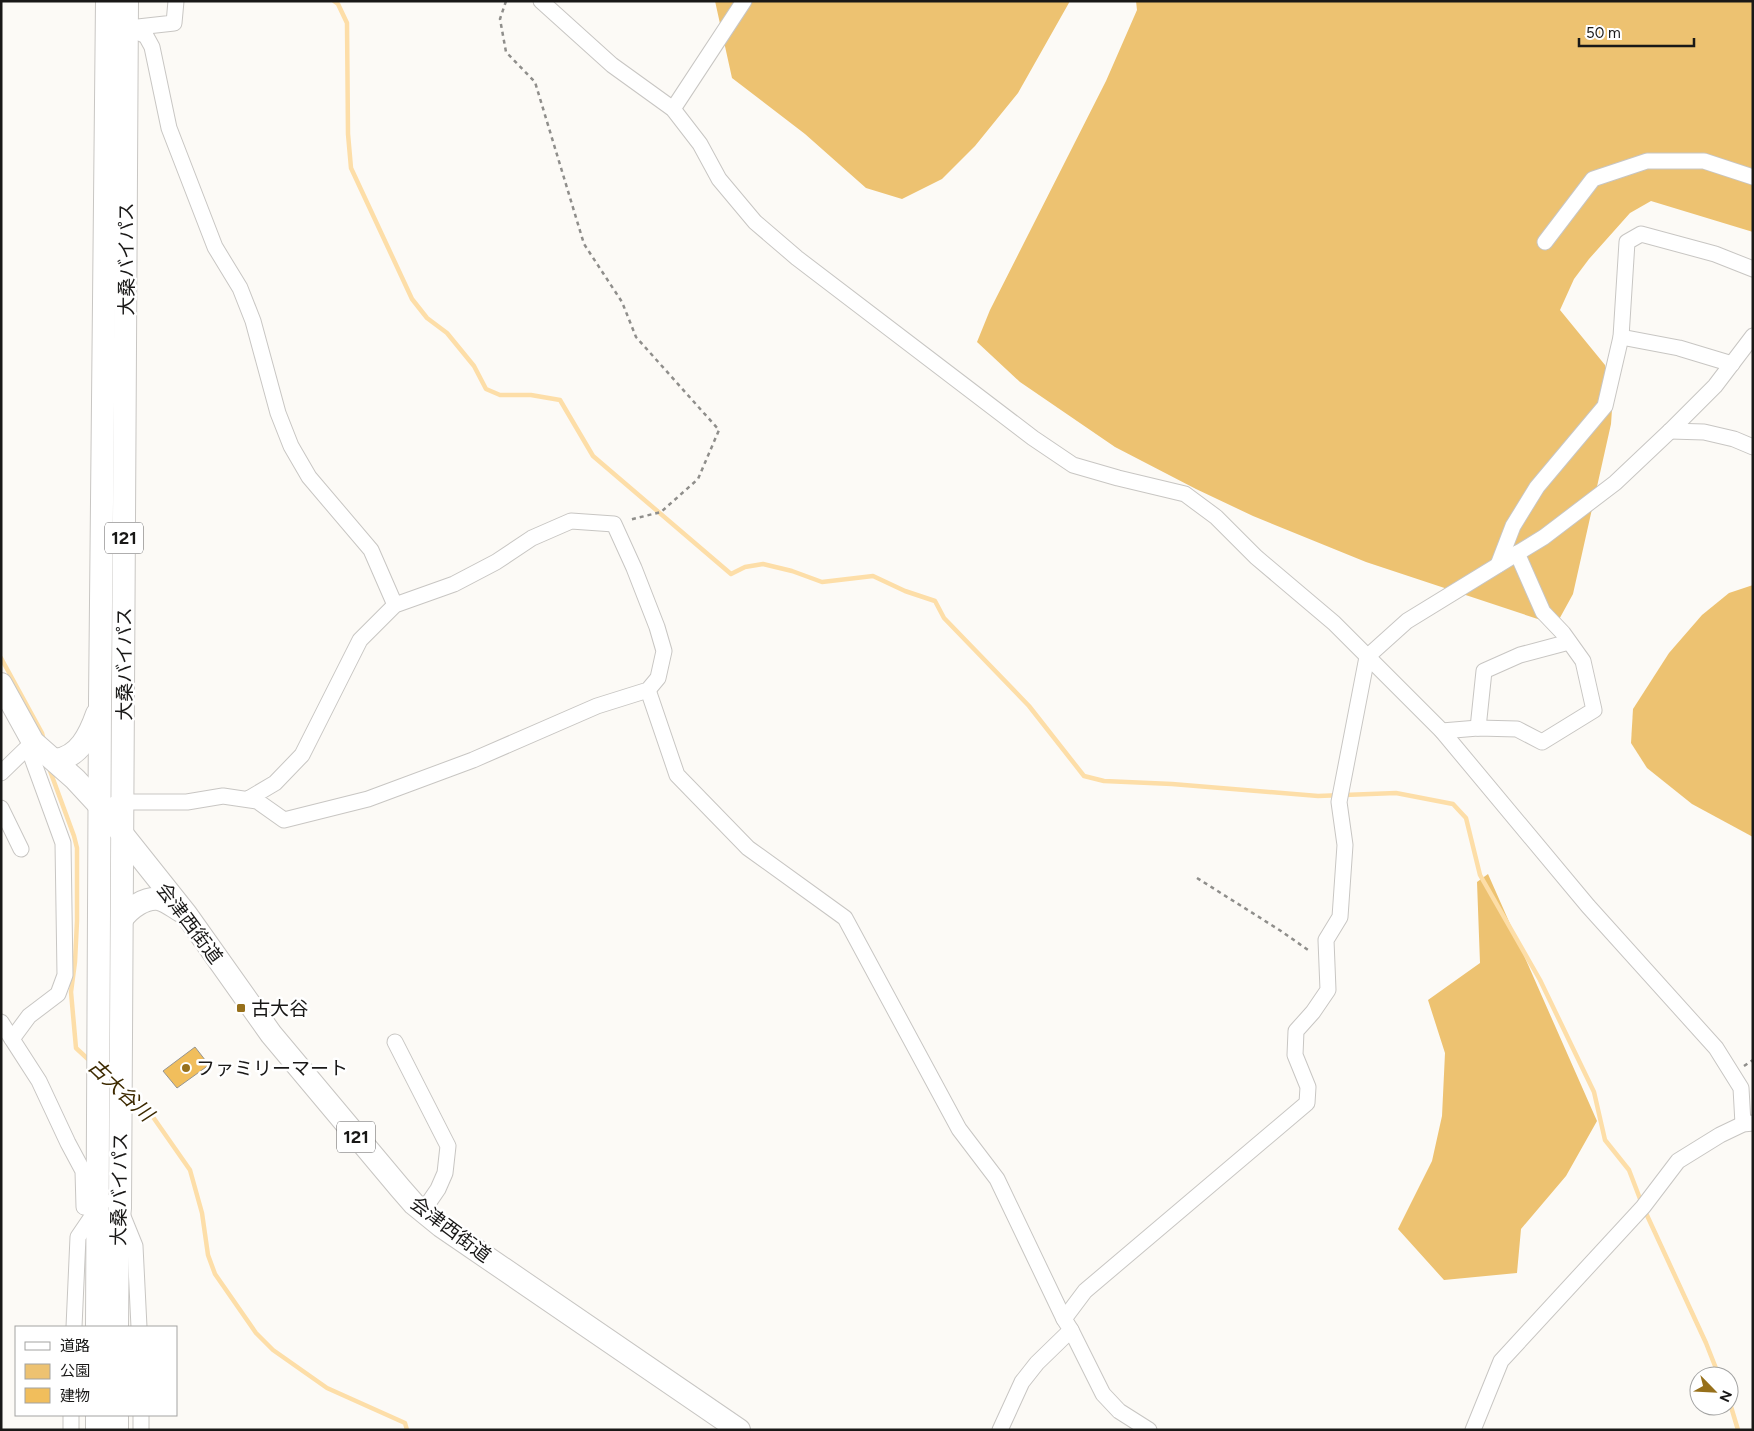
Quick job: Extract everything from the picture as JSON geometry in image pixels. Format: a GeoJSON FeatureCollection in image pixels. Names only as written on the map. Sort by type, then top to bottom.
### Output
{"type":"FeatureCollection","features":[{"type":"Feature","properties":{"kind":"highway","name":"大桑バイパス"},"geometry":{"type":"LineString","coordinates":[[107,1],[122,802],[120,1208],[118,1227],[117,1326]]}},
{"type":"Feature","properties":{"kind":"highway","name":"大桑バイパス"},"geometry":{"type":"LineString","coordinates":[[97,1326],[100,703],[115,393],[128,28],[127,1]]}},
{"type":"Feature","properties":{"kind":"highway","name":"会津西街道"},"geometry":{"type":"LineString","coordinates":[[1,684],[42,751],[75,779],[100,806],[186,914],[271,1034],[376,1161],[423,1211],[441,1226],[739,1430]]}},
{"type":"Feature","properties":{"kind":"highway"},"geometry":{"type":"LineString","coordinates":[[42,751],[62,759],[84,744],[92,728],[100,703]]}},
{"type":"Feature","properties":{"kind":"highway"},"geometry":{"type":"LineString","coordinates":[[122,919],[135,906],[160,899],[186,914]]}},
{"type":"Feature","properties":{"kind":"highway"},"geometry":{"type":"LineString","coordinates":[[97,1416],[97,1430]]}},
{"type":"Feature","properties":{"kind":"highway"},"geometry":{"type":"LineString","coordinates":[[117,1416],[117,1430]]}},
{"type":"Feature","properties":{"kind":"street"},"geometry":{"type":"LineString","coordinates":[[128,28],[174,23],[176,1]]}},
{"type":"Feature","properties":{"kind":"street"},"geometry":{"type":"LineString","coordinates":[[541,1],[612,65],[673,109],[700,144],[718,179],[756,222],[797,258],[1018,427],[1073,465],[1184,494],[1216,517],[1256,558],[1334,623],[1442,731],[1588,906],[1716,1048],[1741,1088],[1748,1123],[1720,1135],[1678,1161],[1642,1206],[1501,1362],[1473,1430]]}},
{"type":"Feature","properties":{"kind":"street"},"geometry":{"type":"LineString","coordinates":[[673,109],[744,1]]}},
{"type":"Feature","properties":{"kind":"street"},"geometry":{"type":"LineString","coordinates":[[128,28],[146,36],[152,47],[169,128],[215,247],[240,288],[250,313],[278,413],[291,446],[309,477],[371,550],[395,605]]}},
{"type":"Feature","properties":{"kind":"street"},"geometry":{"type":"LineString","coordinates":[[1545,242],[1593,179],[1647,161],[1704,161],[1753,177]]}},
{"type":"Feature","properties":{"kind":"street"},"geometry":{"type":"LineString","coordinates":[[1498,565],[1513,526],[1537,487],[1604,406],[1621,338],[1627,242],[1641,234],[1716,254],[1753,269]]}},
{"type":"Feature","properties":{"kind":"street"},"geometry":{"type":"LineString","coordinates":[[1621,338],[1678,348],[1732,364]]}},
{"type":"Feature","properties":{"kind":"street"},"geometry":{"type":"LineString","coordinates":[[1000,1430],[1022,1382],[1067,1324],[1086,1291],[1307,1103],[1308,1086],[1296,1055],[1296,1031],[1313,1012],[1328,990],[1326,940],[1340,917],[1345,845],[1339,802],[1367,657],[1406,621],[1544,536],[1615,483],[1670,432],[1715,386],[1752,339]]}},
{"type":"Feature","properties":{"kind":"street"},"geometry":{"type":"LineString","coordinates":[[1670,432],[1704,432],[1734,439],[1753,447]]}},
{"type":"Feature","properties":{"kind":"street"},"geometry":{"type":"LineString","coordinates":[[100,806],[122,802],[187,802],[223,796],[248,800],[258,801],[284,820],[368,799],[474,760],[597,706],[648,690],[658,678],[664,651],[657,627],[634,568],[614,524],[571,521],[532,538],[496,562],[454,584],[395,605],[360,640],[302,755],[275,783],[248,800]]}},
{"type":"Feature","properties":{"kind":"street"},"geometry":{"type":"LineString","coordinates":[[1442,731],[1478,728],[1517,729],[1542,742],[1594,710],[1582,661],[1569,642],[1543,612],[1517,553]]}},
{"type":"Feature","properties":{"kind":"street"},"geometry":{"type":"LineString","coordinates":[[1478,728],[1484,671],[1520,655],[1569,642]]}},
{"type":"Feature","properties":{"kind":"street"},"geometry":{"type":"LineString","coordinates":[[648,690],[677,775],[748,848],[845,918],[959,1129],[997,1179],[1103,1394],[1119,1411],[1150,1430]]}},
{"type":"Feature","properties":{"kind":"street"},"geometry":{"type":"LineString","coordinates":[[1,774],[42,751],[63,843],[64,974],[58,994],[29,1016],[12,1038]]}},
{"type":"Feature","properties":{"kind":"street"},"geometry":{"type":"LineString","coordinates":[[1,808],[21,850]]}},
{"type":"Feature","properties":{"kind":"street"},"geometry":{"type":"LineString","coordinates":[[1,1022],[39,1081],[83,1171],[84,1207],[97,1209]]}},
{"type":"Feature","properties":{"kind":"street"},"geometry":{"type":"LineString","coordinates":[[394,1042],[448,1146],[446,1173],[423,1211]]}},
{"type":"Feature","properties":{"kind":"street"},"geometry":{"type":"LineString","coordinates":[[74,1326],[78,1237],[97,1209],[120,1186]]}},
{"type":"Feature","properties":{"kind":"street"},"geometry":{"type":"LineString","coordinates":[[120,1208],[135,1246],[139,1326]]}},
{"type":"Feature","properties":{"kind":"street"},"geometry":{"type":"LineString","coordinates":[[71,1416],[71,1430]]}},
{"type":"Feature","properties":{"kind":"street"},"geometry":{"type":"LineString","coordinates":[[140,1416],[141,1430]]}},
{"type":"Feature","properties":{"kind":"path"},"geometry":{"type":"LineString","coordinates":[[506,1],[500,19],[506,52],[535,82],[584,244],[622,302],[636,336],[719,430],[698,479],[661,512],[614,524]]}},
{"type":"Feature","properties":{"kind":"path"},"geometry":{"type":"LineString","coordinates":[[1197,878],[1281,931],[1326,963]]}},
{"type":"Feature","properties":{"kind":"green space"},"geometry":{"type":"Polygon","coordinates":[[[715,1],[1070,1],[1018,93],[975,146],[942,179],[902,199],[866,188],[805,134],[732,78],[715,1]]]}},
{"type":"Feature","properties":{"kind":"green space"},"geometry":{"type":"Polygon","coordinates":[[[1136,1],[1753,1],[1753,232],[1651,201],[1630,213],[1589,259],[1574,279],[1560,310],[1605,365],[1613,395],[1611,424],[1573,594],[1556,625],[1366,562],[1253,516],[1196,489],[1115,447],[1020,382],[977,342],[990,310],[1106,81],[1137,10],[1136,1]]]}},
{"type":"Feature","properties":{"kind":"green space"},"geometry":{"type":"Polygon","coordinates":[[[1753,585],[1753,837],[1692,804],[1647,768],[1631,743],[1633,709],[1669,653],[1702,615],[1729,593],[1753,585]]]}},
{"type":"Feature","properties":{"kind":"green space"},"geometry":{"type":"Polygon","coordinates":[[[1488,874],[1597,1121],[1566,1176],[1521,1229],[1517,1273],[1444,1280],[1398,1229],[1432,1161],[1442,1116],[1445,1053],[1428,1000],[1480,963],[1477,882],[1488,874]]]}},
{"type":"Feature","properties":{"kind":"building","name":"ファミリーマート"},"geometry":{"type":"Polygon","coordinates":[[[195,1047],[209,1065],[177,1088],[163,1071],[195,1047]]]}},
{"type":"Feature","properties":{"kind":"waterway"},"geometry":{"type":"LineString","coordinates":[[334,1],[338,4],[347,23],[348,134],[351,168],[412,299],[427,318],[447,333],[474,366],[486,389],[500,395],[531,395],[560,400],[593,456],[731,574],[745,567],[763,564],[792,571],[822,582],[873,576],[905,591],[935,601],[944,618],[1029,706],[1084,776],[1104,781],[1172,784],[1318,796],[1396,793],[1453,804],[1466,818],[1480,875],[1540,980],[1594,1092],[1605,1140],[1629,1170],[1642,1204]]}},
{"type":"Feature","properties":{"kind":"waterway","name":"古大谷川"},"geometry":{"type":"LineString","coordinates":[[1,658],[42,733],[44,741]]}},
{"type":"Feature","properties":{"kind":"waterway","name":"古大谷川"},"geometry":{"type":"LineString","coordinates":[[49,768],[77,848],[77,921],[71,992],[76,1048],[90,1061]]}},
{"type":"Feature","properties":{"kind":"waterway","name":"古大谷川"},"geometry":{"type":"LineString","coordinates":[[129,1093],[146,1107],[190,1170],[202,1213],[208,1255],[215,1274],[256,1333],[273,1350],[327,1388],[405,1423],[407,1430]]}},
{"type":"Feature","properties":{"kind":"waterway"},"geometry":{"type":"LineString","coordinates":[[1645,1211],[1715,1366]]}},
{"type":"Feature","properties":{"kind":"waterway"},"geometry":{"type":"LineString","coordinates":[[1734,1416],[1738,1430]]}},
{"type":"Feature","properties":{"kind":"place","name":"古大谷"},"geometry":{"type":"Point","coordinates":[241,1008]}},
{"type":"Feature","properties":{"kind":"place","name":"ファミリーマート"},"geometry":{"type":"Point","coordinates":[186,1068]}}]}
